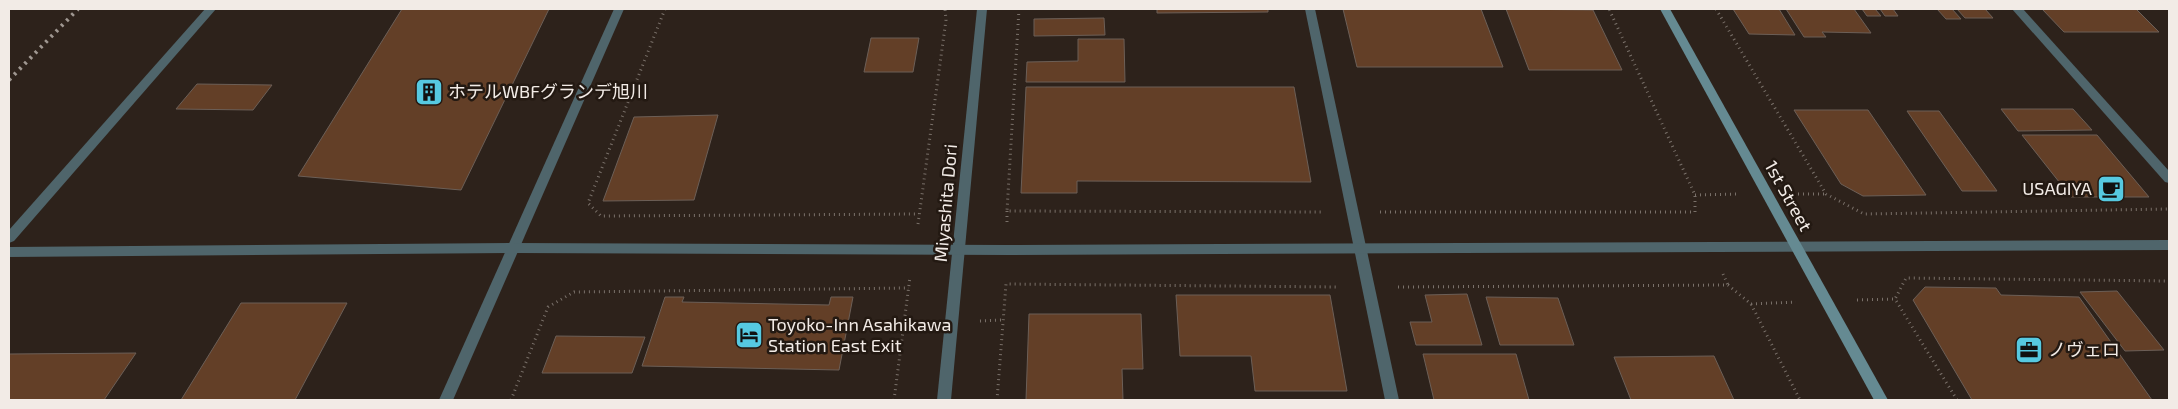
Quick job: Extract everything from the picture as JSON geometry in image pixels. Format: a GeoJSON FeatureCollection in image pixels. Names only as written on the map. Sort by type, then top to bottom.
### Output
{"type":"FeatureCollection","features":[{"type":"Feature","properties":{"kind":"main road","name":"1st Street"},"geometry":{"type":"LineString","coordinates":[[1665,9],[1881,400]]}},
{"type":"Feature","properties":{"kind":"street"},"geometry":{"type":"LineString","coordinates":[[9,238],[211,9]]}},
{"type":"Feature","properties":{"kind":"street"},"geometry":{"type":"LineString","coordinates":[[446,400],[619,9]]}},
{"type":"Feature","properties":{"kind":"street","name":"Miyashita Dori"},"geometry":{"type":"LineString","coordinates":[[944,400],[982,9]]}},
{"type":"Feature","properties":{"kind":"street"},"geometry":{"type":"LineString","coordinates":[[1310,9],[1392,400]]}},
{"type":"Feature","properties":{"kind":"street"},"geometry":{"type":"LineString","coordinates":[[2017,9],[2169,179]]}},
{"type":"Feature","properties":{"kind":"street"},"geometry":{"type":"LineString","coordinates":[[9,252],[513,248],[959,250],[2169,245]]}},
{"type":"Feature","properties":{"kind":"path"},"geometry":{"type":"LineString","coordinates":[[665,9],[588,203],[601,216],[919,214]]}},
{"type":"Feature","properties":{"kind":"path"},"geometry":{"type":"LineString","coordinates":[[894,400],[946,20],[945,9]]}},
{"type":"Feature","properties":{"kind":"path"},"geometry":{"type":"LineString","coordinates":[[1716,9],[1826,194],[1864,214],[2169,209]]}},
{"type":"Feature","properties":{"kind":"path"},"geometry":{"type":"LineString","coordinates":[[1957,400],[1895,299],[1906,278],[2169,281]]}},
{"type":"Feature","properties":{"kind":"path"},"geometry":{"type":"LineString","coordinates":[[997,400],[1006,284],[1368,287],[1728,284],[1751,304],[1800,400]]}},
{"type":"Feature","properties":{"kind":"path"},"geometry":{"type":"LineString","coordinates":[[511,400],[548,308],[574,292],[909,288]]}},
{"type":"Feature","properties":{"kind":"building","name":"ホテルWBFグランデ旭川"},"geometry":{"type":"Polygon","coordinates":[[[402,9],[549,9],[461,190],[298,176],[402,9]]]}},
{"type":"Feature","properties":{"kind":"building"},"geometry":{"type":"Polygon","coordinates":[[[1157,9],[1268,9],[1268,12],[1157,13],[1157,9]]]}},
{"type":"Feature","properties":{"kind":"building"},"geometry":{"type":"Polygon","coordinates":[[[1343,9],[1481,9],[1503,67],[1357,67],[1343,9]]]}},
{"type":"Feature","properties":{"kind":"building"},"geometry":{"type":"Polygon","coordinates":[[[1506,9],[1593,10],[1622,70],[1529,70],[1506,9]]]}},
{"type":"Feature","properties":{"kind":"building"},"geometry":{"type":"Polygon","coordinates":[[[1733,9],[1779,9],[1795,35],[1749,34],[1733,9]]]}},
{"type":"Feature","properties":{"kind":"building"},"geometry":{"type":"Polygon","coordinates":[[[1786,9],[1854,9],[1871,33],[1822,32],[1826,37],[1804,37],[1786,9]]]}},
{"type":"Feature","properties":{"kind":"building"},"geometry":{"type":"Polygon","coordinates":[[[1862,9],[1875,9],[1881,16],[1867,16],[1862,9]]]}},
{"type":"Feature","properties":{"kind":"building"},"geometry":{"type":"Polygon","coordinates":[[[1880,9],[1893,9],[1898,16],[1885,16],[1880,9]]]}},
{"type":"Feature","properties":{"kind":"building"},"geometry":{"type":"Polygon","coordinates":[[[1937,9],[1952,9],[1961,19],[1946,19],[1937,9]]]}},
{"type":"Feature","properties":{"kind":"building"},"geometry":{"type":"Polygon","coordinates":[[[1957,9],[1985,9],[1993,18],[1965,18],[1957,9]]]}},
{"type":"Feature","properties":{"kind":"building"},"geometry":{"type":"Polygon","coordinates":[[[2042,9],[2136,9],[2159,32],[2064,32],[2042,9]]]}},
{"type":"Feature","properties":{"kind":"building"},"geometry":{"type":"Polygon","coordinates":[[[1104,18],[1105,35],[1034,36],[1034,19],[1104,18]]]}},
{"type":"Feature","properties":{"kind":"building"},"geometry":{"type":"Polygon","coordinates":[[[871,38],[919,38],[913,72],[864,72],[871,38]]]}},
{"type":"Feature","properties":{"kind":"building"},"geometry":{"type":"Polygon","coordinates":[[[1078,39],[1124,39],[1125,82],[1026,82],[1027,62],[1078,61],[1078,39]]]}},
{"type":"Feature","properties":{"kind":"building"},"geometry":{"type":"Polygon","coordinates":[[[197,84],[272,85],[253,110],[176,109],[197,84]]]}},
{"type":"Feature","properties":{"kind":"building"},"geometry":{"type":"Polygon","coordinates":[[[1026,87],[1294,87],[1311,182],[1077,181],[1077,193],[1021,193],[1026,87]]]}},
{"type":"Feature","properties":{"kind":"building"},"geometry":{"type":"Polygon","coordinates":[[[2001,109],[2073,109],[2092,130],[2018,131],[2001,109]]]}},
{"type":"Feature","properties":{"kind":"building"},"geometry":{"type":"Polygon","coordinates":[[[1794,110],[1868,110],[1926,195],[1863,196],[1841,184],[1794,110]]]}},
{"type":"Feature","properties":{"kind":"building"},"geometry":{"type":"Polygon","coordinates":[[[1907,111],[1939,111],[1997,191],[1962,191],[1907,111]]]}},
{"type":"Feature","properties":{"kind":"building"},"geometry":{"type":"Polygon","coordinates":[[[718,115],[694,200],[603,201],[634,117],[718,115]]]}},
{"type":"Feature","properties":{"kind":"building"},"geometry":{"type":"Polygon","coordinates":[[[2022,135],[2097,135],[2149,197],[2071,197],[2022,135]]]}},
{"type":"Feature","properties":{"kind":"building","name":"ノヴェロ"},"geometry":{"type":"Polygon","coordinates":[[[1925,287],[1996,288],[2001,295],[2079,297],[2152,400],[1972,400],[1913,300],[1925,287]]]}},
{"type":"Feature","properties":{"kind":"building"},"geometry":{"type":"Polygon","coordinates":[[[2117,291],[2164,350],[2125,351],[2080,292],[2117,291]]]}},
{"type":"Feature","properties":{"kind":"building"},"geometry":{"type":"Polygon","coordinates":[[[1467,294],[1482,345],[1416,345],[1410,322],[1432,322],[1425,295],[1467,294]]]}},
{"type":"Feature","properties":{"kind":"building"},"geometry":{"type":"Polygon","coordinates":[[[1176,295],[1330,295],[1347,391],[1255,391],[1251,356],[1180,356],[1176,295]]]}},
{"type":"Feature","properties":{"kind":"building","name":"Toyoko-Inn Asahikawa Station East Exit"},"geometry":{"type":"Polygon","coordinates":[[[665,297],[684,297],[682,302],[829,305],[831,297],[853,297],[839,370],[642,366],[665,297]]]}},
{"type":"Feature","properties":{"kind":"building"},"geometry":{"type":"Polygon","coordinates":[[[1486,297],[1558,298],[1574,345],[1500,345],[1486,297]]]}},
{"type":"Feature","properties":{"kind":"building"},"geometry":{"type":"Polygon","coordinates":[[[241,303],[347,303],[295,400],[181,400],[241,303]]]}},
{"type":"Feature","properties":{"kind":"building"},"geometry":{"type":"Polygon","coordinates":[[[1029,314],[1141,314],[1143,369],[1122,369],[1123,400],[1026,400],[1029,314]]]}},
{"type":"Feature","properties":{"kind":"building"},"geometry":{"type":"Polygon","coordinates":[[[556,336],[645,337],[632,373],[542,373],[556,336]]]}},
{"type":"Feature","properties":{"kind":"building"},"geometry":{"type":"Polygon","coordinates":[[[136,353],[104,400],[9,400],[9,354],[136,353]]]}},
{"type":"Feature","properties":{"kind":"building"},"geometry":{"type":"Polygon","coordinates":[[[1423,354],[1516,354],[1529,400],[1434,400],[1423,354]]]}},
{"type":"Feature","properties":{"kind":"building"},"geometry":{"type":"Polygon","coordinates":[[[1714,356],[1734,400],[1631,400],[1614,357],[1714,356]]]}},
{"type":"Feature","properties":{"kind":"railway"},"geometry":{"type":"LineString","coordinates":[[9,80],[78,9]]}},
{"type":"Feature","properties":{"kind":"place","name":"ホテルWBFグランデ旭川"},"geometry":{"type":"Point","coordinates":[429,92]}},
{"type":"Feature","properties":{"kind":"place","name":"USAGIYA"},"geometry":{"type":"Point","coordinates":[2111,189]}},
{"type":"Feature","properties":{"kind":"place","name":"Toyoko-Inn Asahikawa Station East Exit"},"geometry":{"type":"Point","coordinates":[749,335]}},
{"type":"Feature","properties":{"kind":"place","name":"ノヴェロ"},"geometry":{"type":"Point","coordinates":[2029,350]}}]}
